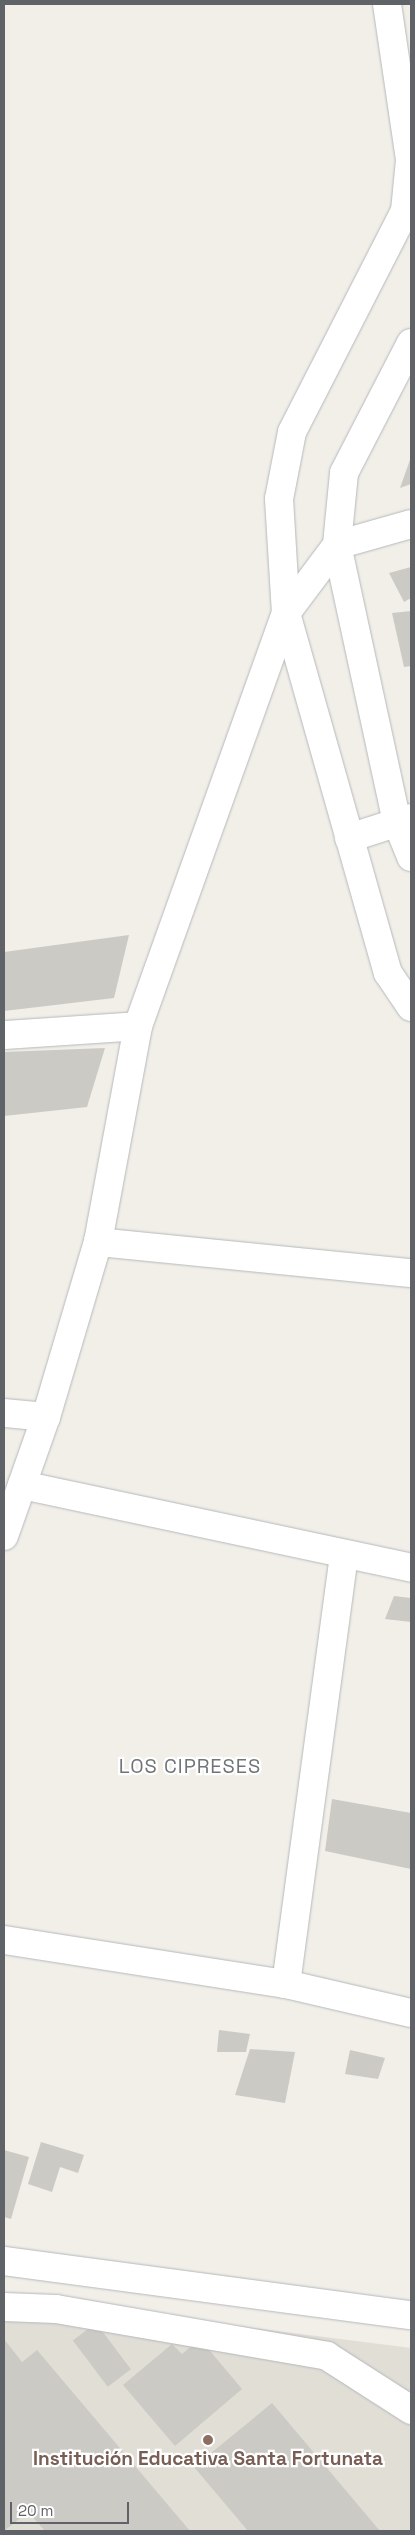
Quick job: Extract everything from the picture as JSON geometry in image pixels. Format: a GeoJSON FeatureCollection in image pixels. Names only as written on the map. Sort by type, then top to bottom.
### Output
{"type":"FeatureCollection","features":[{"type":"Feature","properties":{"kind":"street"},"geometry":{"type":"LineString","coordinates":[[387,4],[410,160],[405,210],[292,432],[279,499],[286,613],[388,973],[411,1007]]}},
{"type":"Feature","properties":{"kind":"street"},"geometry":{"type":"LineString","coordinates":[[411,343],[344,473],[337,545],[404,820],[411,857]]}},
{"type":"Feature","properties":{"kind":"street"},"geometry":{"type":"LineString","coordinates":[[4,1536],[46,1417],[98,1242],[138,1026],[286,613],[337,545],[411,524]]}},
{"type":"Feature","properties":{"kind":"street"},"geometry":{"type":"LineString","coordinates":[[349,838],[404,820]]}},
{"type":"Feature","properties":{"kind":"street"},"geometry":{"type":"LineString","coordinates":[[4,1035],[138,1026]]}},
{"type":"Feature","properties":{"kind":"street"},"geometry":{"type":"LineString","coordinates":[[98,1242],[411,1274]]}},
{"type":"Feature","properties":{"kind":"street"},"geometry":{"type":"LineString","coordinates":[[4,1413],[46,1417]]}},
{"type":"Feature","properties":{"kind":"street"},"geometry":{"type":"LineString","coordinates":[[22,1485],[344,1556],[411,1568]]}},
{"type":"Feature","properties":{"kind":"street"},"geometry":{"type":"LineString","coordinates":[[286,1984],[344,1556]]}},
{"type":"Feature","properties":{"kind":"street"},"geometry":{"type":"LineString","coordinates":[[4,1940],[286,1984],[411,2013]]}},
{"type":"Feature","properties":{"kind":"street"},"geometry":{"type":"LineString","coordinates":[[4,2260],[411,2315]]}},
{"type":"Feature","properties":{"kind":"street"},"geometry":{"type":"LineString","coordinates":[[4,2307],[56,2309],[327,2356],[411,2410]]}},
{"type":"Feature","properties":{"kind":"shaded area","name":"Institución Educativa Santa Fortunata"},"geometry":{"type":"Polygon","coordinates":[[[4,2296],[411,2348],[411,2531],[4,2531],[4,2296]]]}},
{"type":"Feature","properties":{"kind":"building"},"geometry":{"type":"Polygon","coordinates":[[[411,457],[411,484],[400,488],[411,457]]]}},
{"type":"Feature","properties":{"kind":"building"},"geometry":{"type":"Polygon","coordinates":[[[411,567],[411,598],[404,602],[389,573],[411,567]]]}},
{"type":"Feature","properties":{"kind":"building"},"geometry":{"type":"Polygon","coordinates":[[[411,611],[411,666],[404,667],[392,613],[411,611]]]}},
{"type":"Feature","properties":{"kind":"building"},"geometry":{"type":"Polygon","coordinates":[[[129,935],[114,998],[4,1011],[4,952],[129,935]]]}},
{"type":"Feature","properties":{"kind":"building"},"geometry":{"type":"Polygon","coordinates":[[[105,1048],[87,1107],[4,1116],[4,1052],[105,1048]]]}},
{"type":"Feature","properties":{"kind":"building"},"geometry":{"type":"Polygon","coordinates":[[[394,1596],[411,1598],[411,1622],[385,1619],[394,1596]]]}},
{"type":"Feature","properties":{"kind":"building"},"geometry":{"type":"Polygon","coordinates":[[[332,1799],[411,1813],[411,1869],[325,1851],[332,1799]]]}},
{"type":"Feature","properties":{"kind":"building"},"geometry":{"type":"Polygon","coordinates":[[[219,2030],[250,2034],[246,2052],[217,2052],[219,2030]]]}},
{"type":"Feature","properties":{"kind":"building"},"geometry":{"type":"Polygon","coordinates":[[[250,2049],[295,2052],[285,2103],[235,2095],[250,2049]]]}},
{"type":"Feature","properties":{"kind":"building"},"geometry":{"type":"Polygon","coordinates":[[[350,2050],[385,2058],[378,2079],[345,2074],[350,2050]]]}},
{"type":"Feature","properties":{"kind":"building"},"geometry":{"type":"Polygon","coordinates":[[[41,2142],[84,2155],[78,2173],[60,2167],[52,2192],[28,2184],[41,2142]]]}},
{"type":"Feature","properties":{"kind":"building"},"geometry":{"type":"Polygon","coordinates":[[[4,2150],[29,2157],[11,2219],[4,2217],[4,2150]]]}},
{"type":"Feature","properties":{"kind":"building"},"geometry":{"type":"Polygon","coordinates":[[[96,2323],[131,2369],[108,2387],[73,2340],[96,2323]]]}},
{"type":"Feature","properties":{"kind":"building"},"geometry":{"type":"Polygon","coordinates":[[[4,2339],[22,2362],[37,2350],[190,2531],[45,2531],[28,2512],[4,2531],[4,2339]]]}},
{"type":"Feature","properties":{"kind":"building"},"geometry":{"type":"Polygon","coordinates":[[[200,2339],[242,2389],[175,2446],[123,2385],[172,2344],[182,2354],[200,2339]]]}},
{"type":"Feature","properties":{"kind":"building"},"geometry":{"type":"Polygon","coordinates":[[[272,2403],[380,2531],[248,2531],[194,2467],[272,2403]]]}},
{"type":"Feature","properties":{"kind":"place","name":"Institución Educativa Santa Fortunata"},"geometry":{"type":"Point","coordinates":[208,2440]}},
{"type":"Feature","properties":{"kind":"district","name":"LOS CIPRESES"},"geometry":{"type":"Point","coordinates":[190,1766]}}]}
